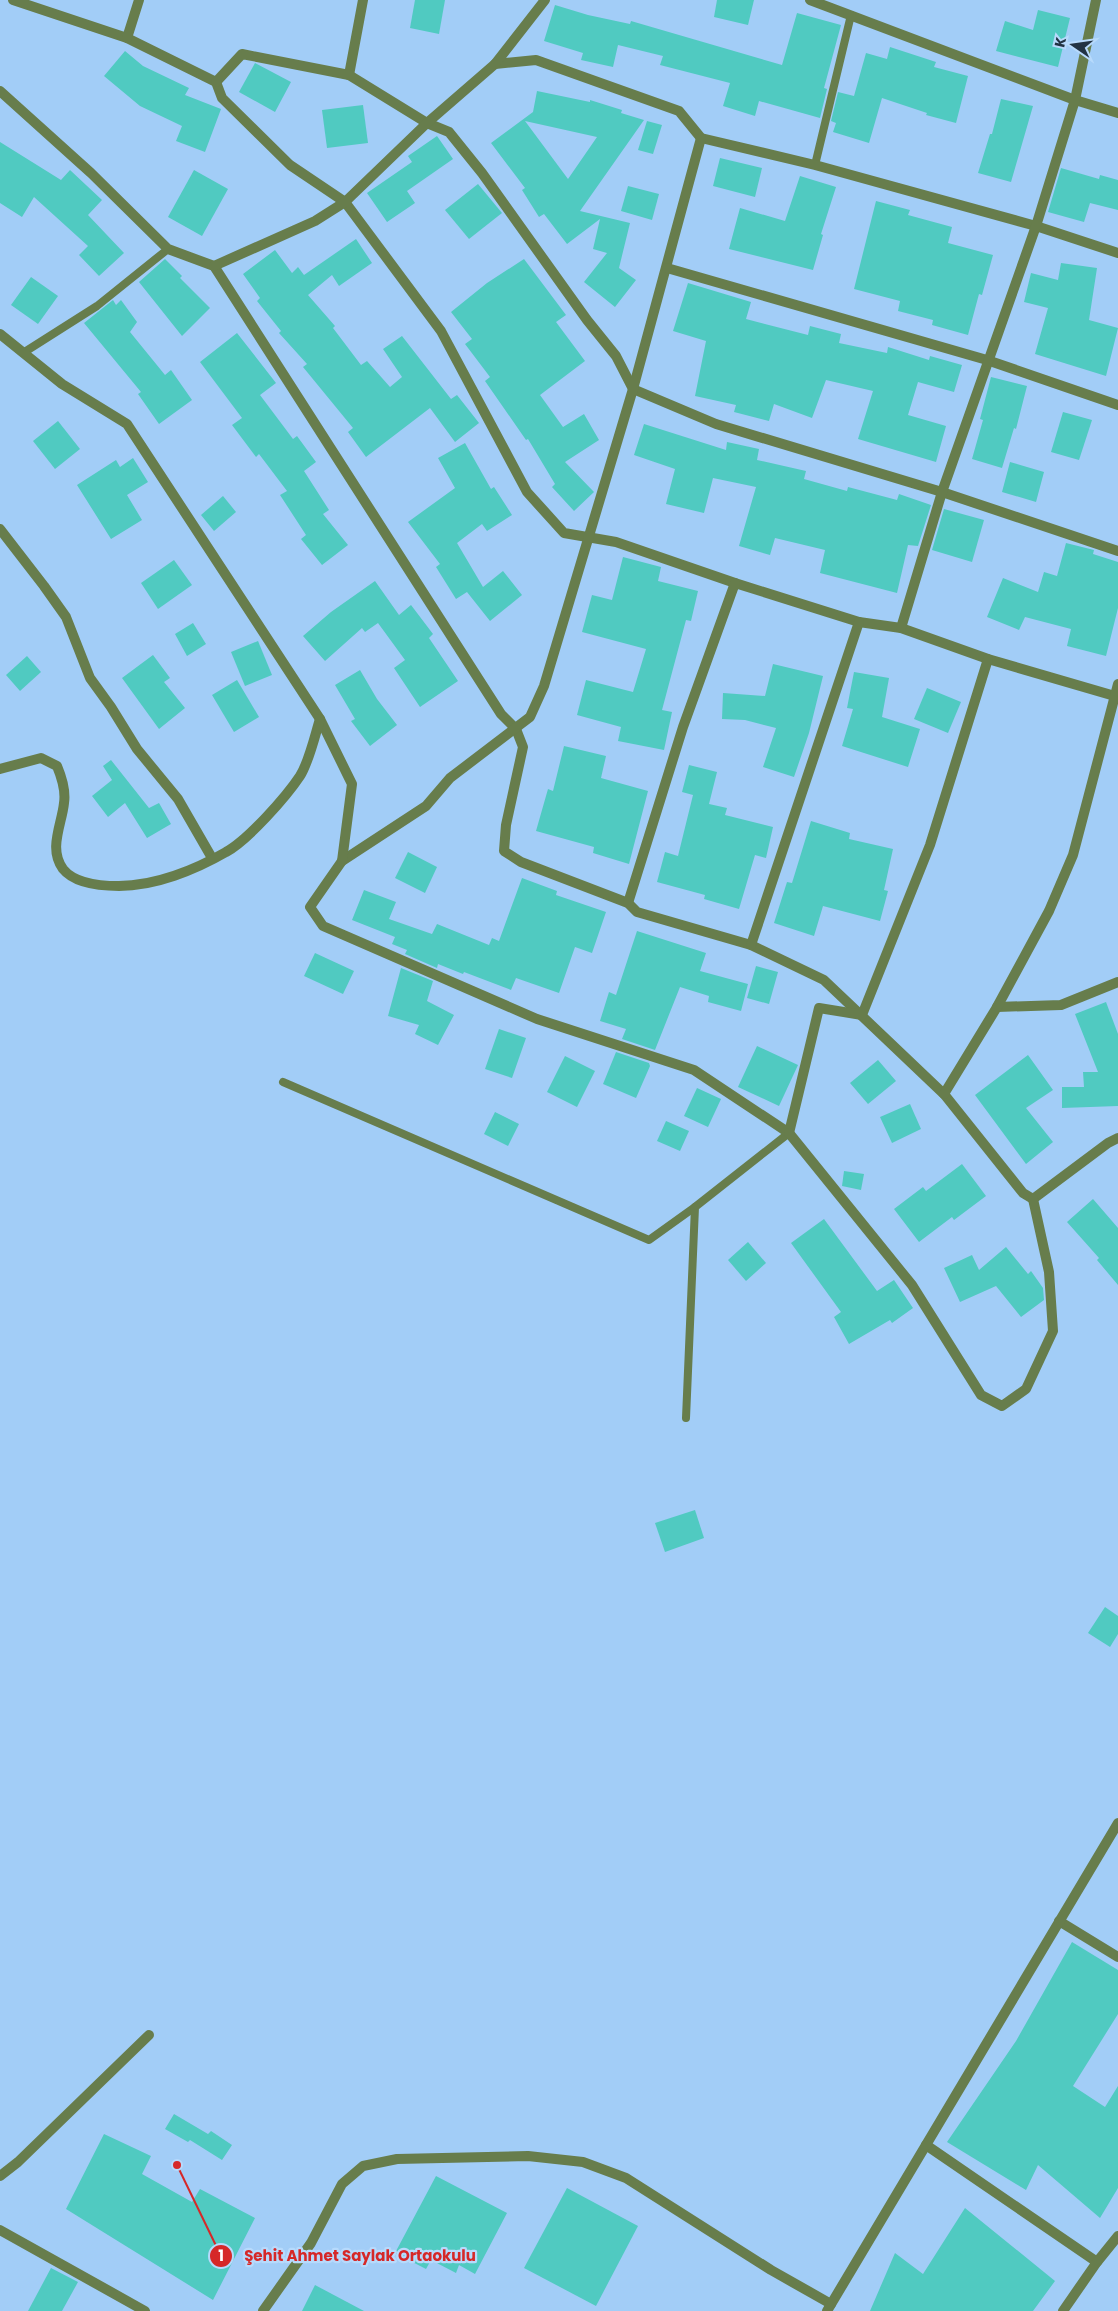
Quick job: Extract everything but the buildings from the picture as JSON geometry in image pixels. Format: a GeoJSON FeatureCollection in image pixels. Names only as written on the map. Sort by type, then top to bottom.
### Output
{"type":"FeatureCollection","features":[{"type":"Feature","properties":{"kind":"street"},"geometry":{"type":"LineString","coordinates":[[13,0],[127,38],[216,82],[222,98],[290,165],[344,202],[441,331],[527,492],[564,533],[616,542],[735,583],[859,622],[900,628],[988,659],[1116,697]]}},
{"type":"Feature","properties":{"kind":"street"},"geometry":{"type":"LineString","coordinates":[[127,38],[140,0]]}},
{"type":"Feature","properties":{"kind":"street"},"geometry":{"type":"LineString","coordinates":[[349,75],[363,0]]}},
{"type":"Feature","properties":{"kind":"street"},"geometry":{"type":"LineString","coordinates":[[214,266],[315,221],[344,202],[427,123],[495,64],[545,0]]}},
{"type":"Feature","properties":{"kind":"street"},"geometry":{"type":"LineString","coordinates":[[810,0],[1075,100],[1118,113]]}},
{"type":"Feature","properties":{"kind":"street"},"geometry":{"type":"LineString","coordinates":[[900,628],[942,492],[987,360],[1036,226],[1075,100],[1096,0]]}},
{"type":"Feature","properties":{"kind":"street"},"geometry":{"type":"LineString","coordinates":[[216,82],[242,54],[349,75],[427,123],[449,132],[482,173],[587,320],[616,356],[634,389],[716,424],[942,492],[1118,551]]}},
{"type":"Feature","properties":{"kind":"street"},"geometry":{"type":"LineString","coordinates":[[495,64],[536,60],[680,111],[701,138],[815,165],[1036,226],[1118,253]]}},
{"type":"Feature","properties":{"kind":"street"},"geometry":{"type":"LineString","coordinates":[[0,91],[91,173],[168,249],[214,266],[501,714],[516,729],[523,748],[506,825],[504,851],[521,862],[628,903],[637,912],[751,945],[824,980],[944,1094],[1022,1193],[1033,1199],[1049,1272],[1053,1331],[1026,1389],[1002,1406],[981,1395],[912,1285],[789,1132],[694,1070],[537,1019],[322,926],[310,907],[342,861],[426,806],[450,778],[516,729],[530,717],[544,686],[634,389],[701,138]]}},
{"type":"Feature","properties":{"kind":"street"},"geometry":{"type":"LineString","coordinates":[[667,268],[987,360],[1118,404]]}},
{"type":"Feature","properties":{"kind":"street"},"geometry":{"type":"LineString","coordinates":[[0,334],[62,384],[127,424],[320,719],[352,784],[342,861]]}},
{"type":"Feature","properties":{"kind":"street"},"geometry":{"type":"LineString","coordinates":[[0,529],[66,617],[90,678],[111,707],[137,749],[178,799],[212,858]]}},
{"type":"Feature","properties":{"kind":"street"},"geometry":{"type":"LineString","coordinates":[[628,903],[683,727],[735,583]]}},
{"type":"Feature","properties":{"kind":"street"},"geometry":{"type":"LineString","coordinates":[[751,945],[859,622]]}},
{"type":"Feature","properties":{"kind":"street"},"geometry":{"type":"LineString","coordinates":[[862,1015],[930,845],[988,659]]}},
{"type":"Feature","properties":{"kind":"street"},"geometry":{"type":"LineString","coordinates":[[944,1094],[997,1007],[1049,911],[1073,855],[1118,684]]}},
{"type":"Feature","properties":{"kind":"street"},"geometry":{"type":"LineString","coordinates":[[0,769],[41,758],[57,766],[62,779],[65,802],[55,852],[63,869],[78,880],[105,886],[139,886],[178,874],[228,852],[270,814],[301,775],[320,719]]}},
{"type":"Feature","properties":{"kind":"street"},"geometry":{"type":"LineString","coordinates":[[997,1007],[1061,1005],[1118,982]]}},
{"type":"Feature","properties":{"kind":"street"},"geometry":{"type":"LineString","coordinates":[[789,1132],[819,1008],[862,1015]]}},
{"type":"Feature","properties":{"kind":"street"},"geometry":{"type":"LineString","coordinates":[[1033,1199],[1108,1143],[1118,1138]]}},
{"type":"Feature","properties":{"kind":"street"},"geometry":{"type":"LineString","coordinates":[[263,2311],[311,2243],[342,2184],[363,2166],[397,2159],[528,2156],[583,2162],[626,2178],[829,2307],[1118,1823]]}},
{"type":"Feature","properties":{"kind":"street"},"geometry":{"type":"LineString","coordinates":[[1059,1921],[1118,1957]]}},
{"type":"Feature","properties":{"kind":"street"},"geometry":{"type":"LineString","coordinates":[[0,2176],[18,2162],[149,2035]]}},
{"type":"Feature","properties":{"kind":"street"},"geometry":{"type":"LineString","coordinates":[[926,2144],[1097,2262]]}},
{"type":"Feature","properties":{"kind":"street"},"geometry":{"type":"LineString","coordinates":[[0,2230],[146,2311]]}},
{"type":"Feature","properties":{"kind":"street"},"geometry":{"type":"LineString","coordinates":[[1063,2311],[1097,2262],[1118,2236]]}},
{"type":"Feature","properties":{"kind":"lane"},"geometry":{"type":"LineString","coordinates":[[815,165],[851,15]]}},
{"type":"Feature","properties":{"kind":"lane"},"geometry":{"type":"LineString","coordinates":[[23,353],[97,306],[168,249]]}},
{"type":"Feature","properties":{"kind":"lane"},"geometry":{"type":"LineString","coordinates":[[283,1082],[649,1240],[695,1207],[789,1132]]}},
{"type":"Feature","properties":{"kind":"lane"},"geometry":{"type":"LineString","coordinates":[[686,1418],[695,1207]]}},
{"type":"Feature","properties":{"kind":"place","name":"Şehit Ahmet Saylak Ortaokulu"},"geometry":{"type":"Point","coordinates":[177,2165]}}]}
